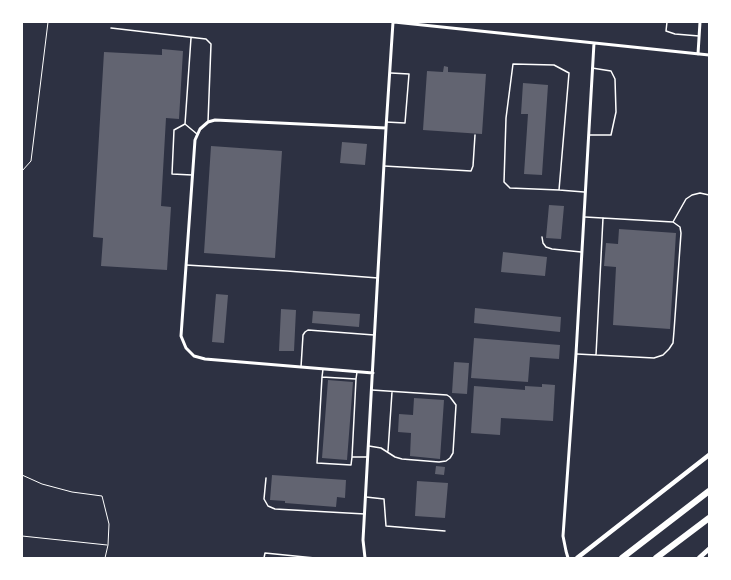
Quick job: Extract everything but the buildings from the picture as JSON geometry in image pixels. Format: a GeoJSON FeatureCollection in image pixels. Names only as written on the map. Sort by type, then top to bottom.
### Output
{"type":"FeatureCollection","features":[{"type":"Feature","properties":{"kind":"highway"},"geometry":{"type":"LineString","coordinates":[[622,558],[709,491]]}},
{"type":"Feature","properties":{"kind":"highway"},"geometry":{"type":"LineString","coordinates":[[656,558],[709,518]]}},
{"type":"Feature","properties":{"kind":"main road"},"geometry":{"type":"LineString","coordinates":[[577,558],[709,455]]}},
{"type":"Feature","properties":{"kind":"main road"},"geometry":{"type":"LineString","coordinates":[[698,558],[709,549]]}},
{"type":"Feature","properties":{"kind":"street"},"geometry":{"type":"LineString","coordinates":[[365,558],[363,540],[368,446],[386,122],[394,22],[709,55]]}},
{"type":"Feature","properties":{"kind":"street"},"geometry":{"type":"LineString","coordinates":[[698,54],[700,22]]}},
{"type":"Feature","properties":{"kind":"street"},"geometry":{"type":"LineString","coordinates":[[568,558],[564,536],[583,252],[594,43]]}},
{"type":"Feature","properties":{"kind":"street"},"geometry":{"type":"LineString","coordinates":[[373,373],[205,359],[194,356],[186,348],[181,336],[195,140],[200,129],[208,122],[216,120],[386,128]]}},
{"type":"Feature","properties":{"kind":"lane"},"geometry":{"type":"LineString","coordinates":[[667,22],[666,31],[675,34],[699,36]]}},
{"type":"Feature","properties":{"kind":"lane"},"geometry":{"type":"LineString","coordinates":[[111,28],[206,39],[211,44],[208,122]]}},
{"type":"Feature","properties":{"kind":"lane"},"geometry":{"type":"LineString","coordinates":[[185,124],[191,37]]}},
{"type":"Feature","properties":{"kind":"lane"},"geometry":{"type":"LineString","coordinates":[[559,190],[569,73],[554,65],[513,64],[506,118],[504,182],[510,188],[586,192]]}},
{"type":"Feature","properties":{"kind":"lane"},"geometry":{"type":"LineString","coordinates":[[589,135],[611,134],[616,112],[615,79],[611,71],[592,68]]}},
{"type":"Feature","properties":{"kind":"lane"},"geometry":{"type":"LineString","coordinates":[[386,122],[405,123],[409,74],[390,73]]}},
{"type":"Feature","properties":{"kind":"lane"},"geometry":{"type":"LineString","coordinates":[[185,124],[197,134]]}},
{"type":"Feature","properties":{"kind":"lane"},"geometry":{"type":"LineString","coordinates":[[185,124],[174,130],[172,174],[192,175]]}},
{"type":"Feature","properties":{"kind":"lane"},"geometry":{"type":"LineString","coordinates":[[384,166],[470,171],[474,166],[475,135]]}},
{"type":"Feature","properties":{"kind":"lane"},"geometry":{"type":"LineString","coordinates":[[673,222],[686,198],[700,193],[709,194]]}},
{"type":"Feature","properties":{"kind":"lane"},"geometry":{"type":"LineString","coordinates":[[576,354],[654,358],[663,355],[669,349],[673,343],[681,233],[680,227],[673,222],[585,217]]}},
{"type":"Feature","properties":{"kind":"lane"},"geometry":{"type":"LineString","coordinates":[[596,355],[603,218]]}},
{"type":"Feature","properties":{"kind":"lane"},"geometry":{"type":"LineString","coordinates":[[542,237],[543,243],[546,247],[583,252]]}},
{"type":"Feature","properties":{"kind":"lane"},"geometry":{"type":"LineString","coordinates":[[186,265],[378,278]]}},
{"type":"Feature","properties":{"kind":"lane"},"geometry":{"type":"LineString","coordinates":[[301,367],[303,335],[304,332],[308,330],[375,335]]}},
{"type":"Feature","properties":{"kind":"lane"},"geometry":{"type":"LineString","coordinates":[[323,369],[317,463],[351,465],[357,372]]}},
{"type":"Feature","properties":{"kind":"lane"},"geometry":{"type":"LineString","coordinates":[[322,377],[356,379]]}},
{"type":"Feature","properties":{"kind":"lane"},"geometry":{"type":"LineString","coordinates":[[368,446],[381,448],[388,451],[395,457],[402,459],[439,462],[446,461],[453,453],[456,405],[450,397],[447,395],[372,390]]}},
{"type":"Feature","properties":{"kind":"lane"},"geometry":{"type":"LineString","coordinates":[[388,451],[392,392]]}},
{"type":"Feature","properties":{"kind":"lane"},"geometry":{"type":"LineString","coordinates":[[352,457],[368,457]]}},
{"type":"Feature","properties":{"kind":"lane"},"geometry":{"type":"LineString","coordinates":[[266,478],[264,499],[268,506],[275,509],[365,514]]}},
{"type":"Feature","properties":{"kind":"lane"},"geometry":{"type":"LineString","coordinates":[[366,497],[384,499],[386,526],[445,531]]}},
{"type":"Feature","properties":{"kind":"lane"},"geometry":{"type":"LineString","coordinates":[[264,558],[265,553],[315,558]]}},
{"type":"Feature","properties":{"kind":"path"},"geometry":{"type":"LineString","coordinates":[[22,171],[31,161],[48,22]]}},
{"type":"Feature","properties":{"kind":"path"},"geometry":{"type":"LineString","coordinates":[[22,474],[42,484],[72,492],[102,496],[109,524],[108,546],[105,558]]}},
{"type":"Feature","properties":{"kind":"path"},"geometry":{"type":"LineString","coordinates":[[22,536],[108,546]]}}]}
